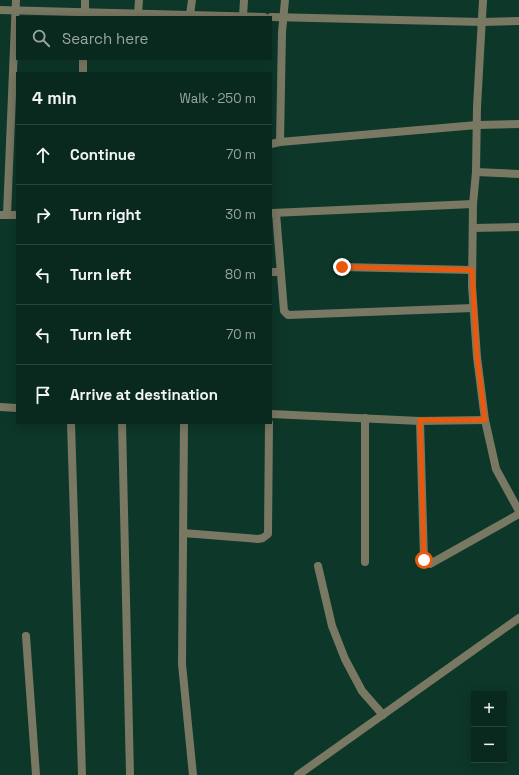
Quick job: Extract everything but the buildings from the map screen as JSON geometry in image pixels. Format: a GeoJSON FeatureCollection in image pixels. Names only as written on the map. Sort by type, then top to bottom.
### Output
{"type":"FeatureCollection","features":[{"type":"Feature","properties":{"kind":"street"},"geometry":{"type":"LineString","coordinates":[[16,0],[4,215],[16,215]]}},
{"type":"Feature","properties":{"kind":"street"},"geometry":{"type":"LineString","coordinates":[[85,15],[86,0]]}},
{"type":"Feature","properties":{"kind":"street"},"geometry":{"type":"LineString","coordinates":[[138,14],[139,0]]}},
{"type":"Feature","properties":{"kind":"street"},"geometry":{"type":"LineString","coordinates":[[190,15],[192,0]]}},
{"type":"Feature","properties":{"kind":"street"},"geometry":{"type":"LineString","coordinates":[[0,10],[85,15],[138,14],[243,16],[244,0]]}},
{"type":"Feature","properties":{"kind":"street"},"geometry":{"type":"LineString","coordinates":[[280,142],[282,32],[285,0]]}},
{"type":"Feature","properties":{"kind":"street"},"geometry":{"type":"LineString","coordinates":[[483,0],[476,172],[473,204],[472,270],[477,356],[485,420],[496,469],[519,511]]}},
{"type":"Feature","properties":{"kind":"street"},"geometry":{"type":"LineString","coordinates":[[272,17],[482,22],[519,21]]}},
{"type":"Feature","properties":{"kind":"street"},"geometry":{"type":"LineString","coordinates":[[83,72],[84,60]]}},
{"type":"Feature","properties":{"kind":"street"},"geometry":{"type":"LineString","coordinates":[[272,144],[477,125],[519,124]]}},
{"type":"Feature","properties":{"kind":"street"},"geometry":{"type":"LineString","coordinates":[[476,172],[519,174]]}},
{"type":"Feature","properties":{"kind":"street"},"geometry":{"type":"LineString","coordinates":[[473,204],[273,213],[284,311],[288,315],[474,308]]}},
{"type":"Feature","properties":{"kind":"street"},"geometry":{"type":"LineString","coordinates":[[473,228],[519,227]]}},
{"type":"Feature","properties":{"kind":"street"},"geometry":{"type":"LineString","coordinates":[[342,267],[472,270]]}},
{"type":"Feature","properties":{"kind":"street"},"geometry":{"type":"LineString","coordinates":[[272,272],[280,272]]}},
{"type":"Feature","properties":{"kind":"street"},"geometry":{"type":"LineString","coordinates":[[0,407],[16,408]]}},
{"type":"Feature","properties":{"kind":"street"},"geometry":{"type":"LineString","coordinates":[[272,414],[420,420],[485,420]]}},
{"type":"Feature","properties":{"kind":"street"},"geometry":{"type":"LineString","coordinates":[[365,418],[366,562]]}},
{"type":"Feature","properties":{"kind":"street"},"geometry":{"type":"LineString","coordinates":[[420,420],[424,560],[427,563],[430,564],[519,514]]}},
{"type":"Feature","properties":{"kind":"street"},"geometry":{"type":"LineString","coordinates":[[71,424],[82,775]]}},
{"type":"Feature","properties":{"kind":"street"},"geometry":{"type":"LineString","coordinates":[[122,424],[130,775]]}},
{"type":"Feature","properties":{"kind":"street"},"geometry":{"type":"LineString","coordinates":[[184,424],[182,664],[193,775]]}},
{"type":"Feature","properties":{"kind":"street"},"geometry":{"type":"LineString","coordinates":[[183,533],[258,539],[263,538],[268,534],[269,424]]}},
{"type":"Feature","properties":{"kind":"street"},"geometry":{"type":"LineString","coordinates":[[318,566],[332,626],[344,660],[362,691],[383,715]]}},
{"type":"Feature","properties":{"kind":"street"},"geometry":{"type":"LineString","coordinates":[[298,775],[519,618]]}},
{"type":"Feature","properties":{"kind":"street"},"geometry":{"type":"LineString","coordinates":[[26,636],[36,775]]}},
{"type":"Feature","properties":{"kind":"route"},"geometry":{"type":"LineString","coordinates":[[342,267],[472,270],[477,356],[485,420],[420,420],[424,560]]}}]}
